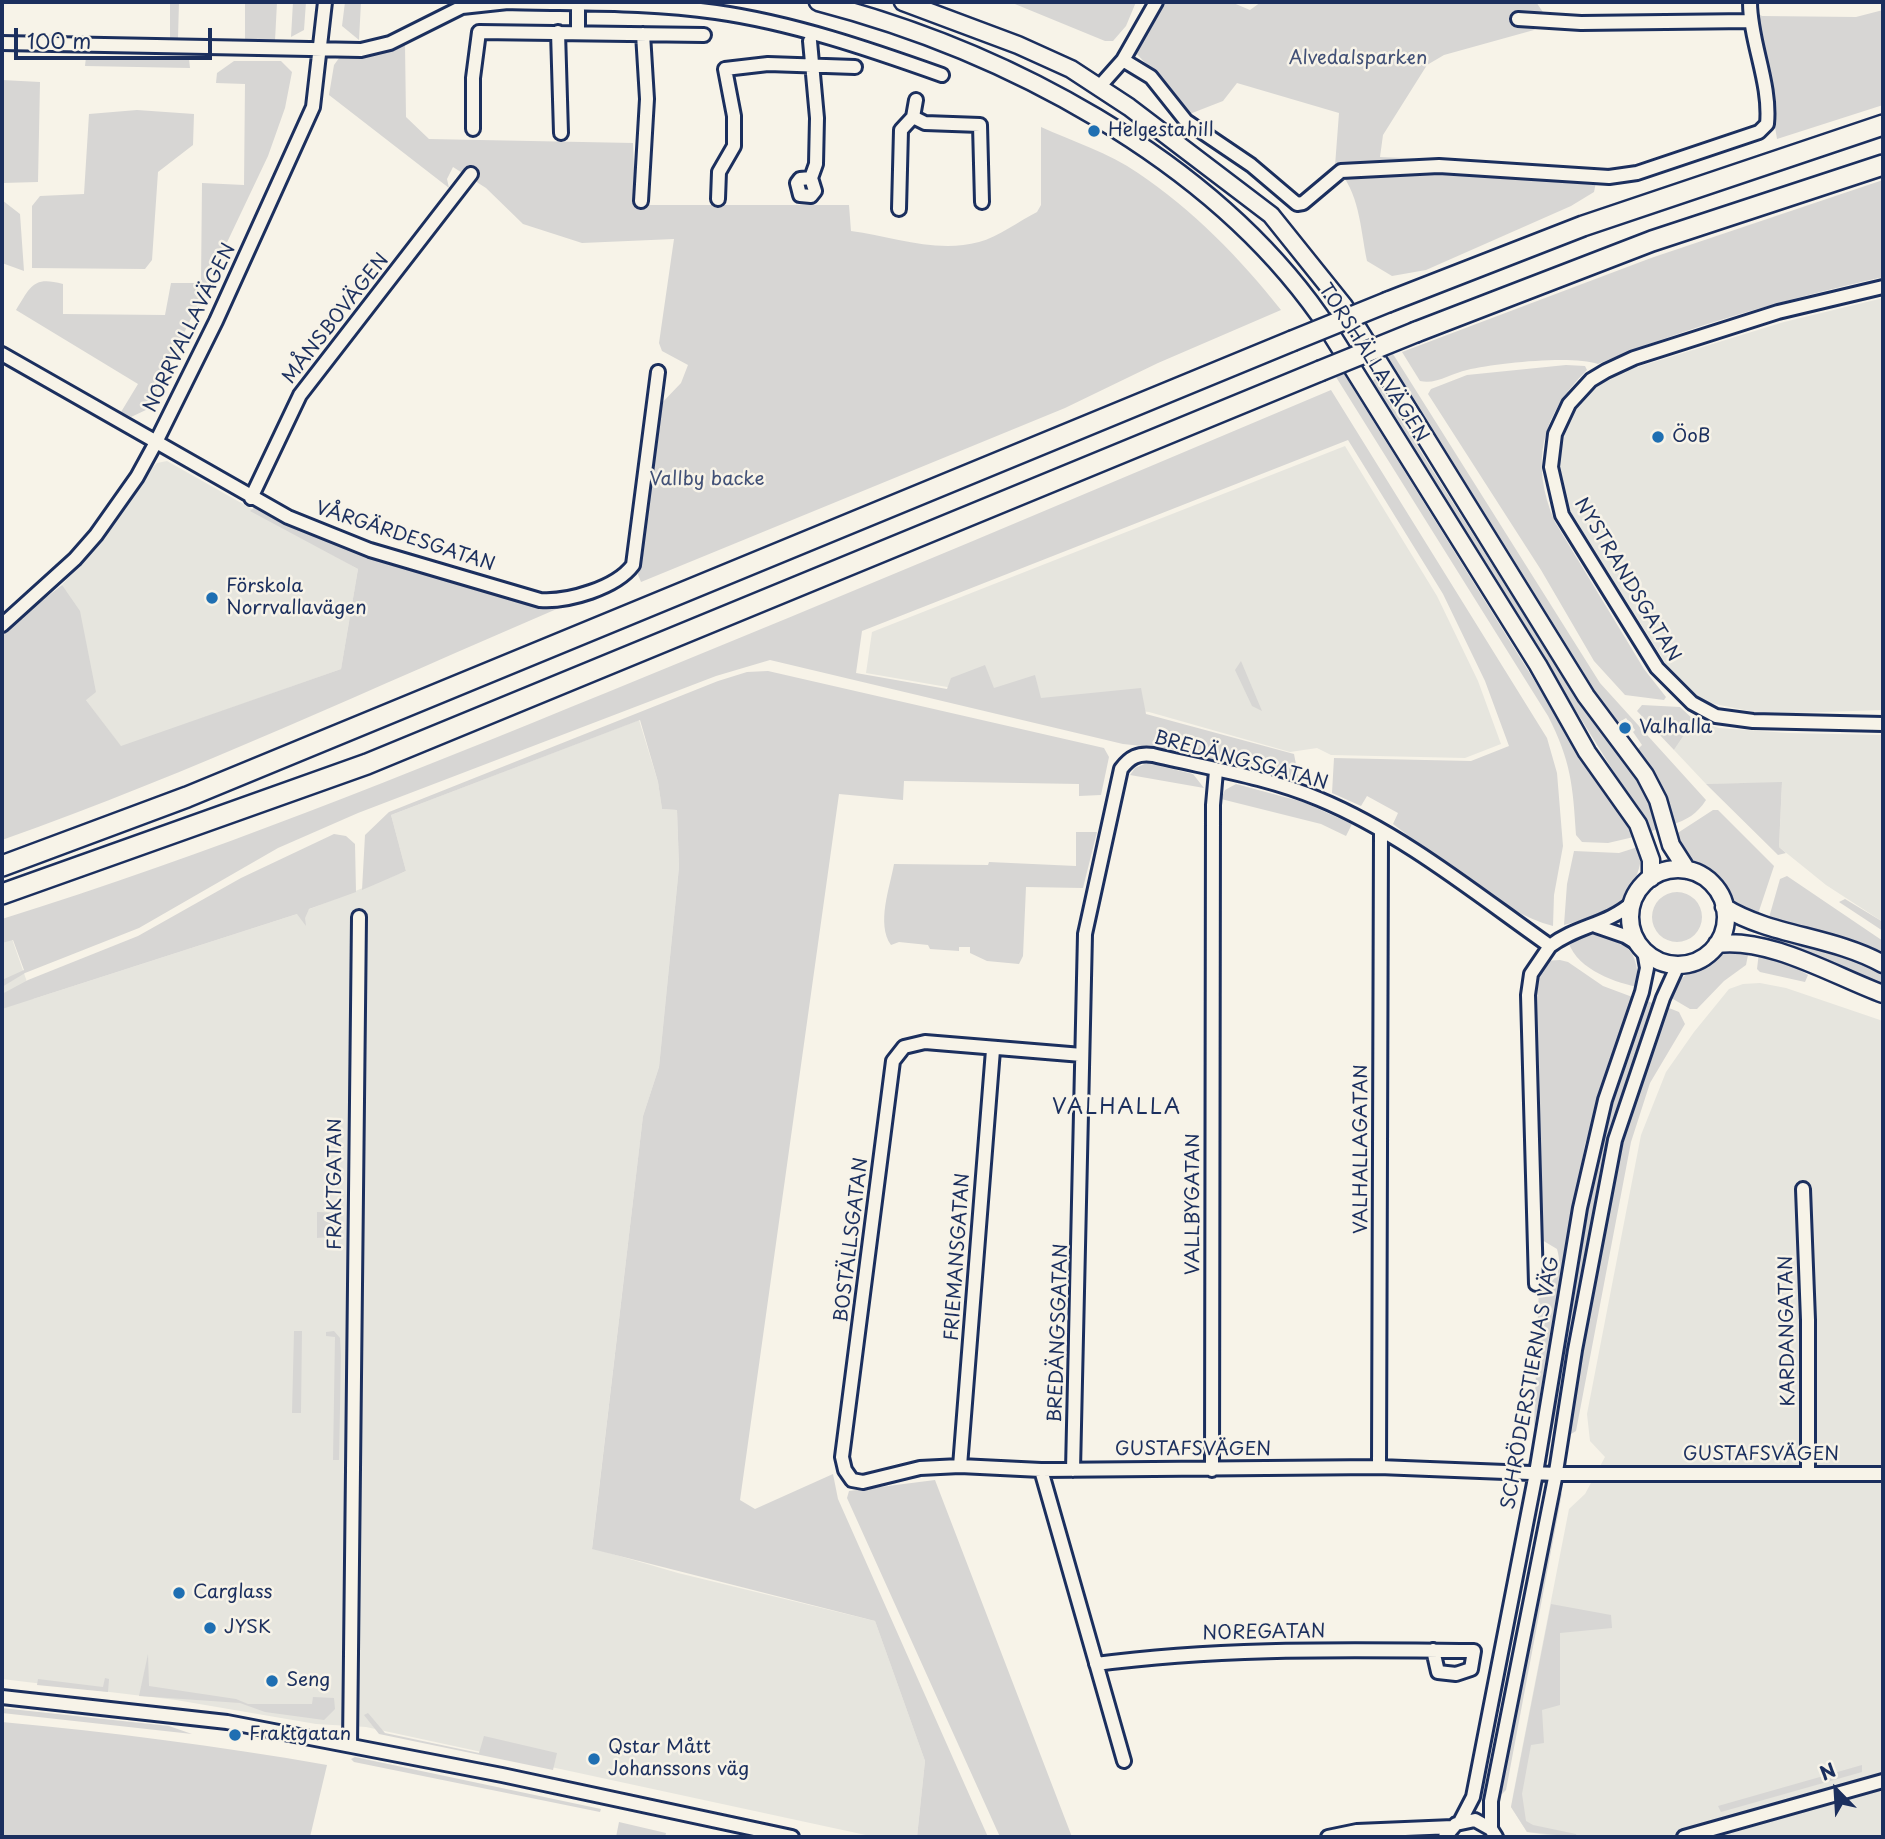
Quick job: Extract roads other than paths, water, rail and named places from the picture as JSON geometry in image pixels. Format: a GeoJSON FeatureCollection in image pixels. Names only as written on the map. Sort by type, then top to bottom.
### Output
{"type":"FeatureCollection","features":[{"type":"Feature","properties":{"kind":"highway"},"geometry":{"type":"LineString","coordinates":[[2,866],[187,797],[1388,302],[1583,226],[1883,125]]}},
{"type":"Feature","properties":{"kind":"highway"},"geometry":{"type":"LineString","coordinates":[[2,894],[367,764],[1416,332],[1652,242],[1883,165]]}},
{"type":"Feature","properties":{"kind":"main road","name":"TORSHÄLLAVÄGEN"},"geometry":{"type":"LineString","coordinates":[[818,2],[870,15],[1008,70],[1122,134],[1203,191],[1244,228],[1300,289],[1538,665],[1587,752],[1638,824],[1651,860],[1651,878]]}},
{"type":"Feature","properties":{"kind":"main road","name":"TORSHÄLLAVÄGEN"},"geometry":{"type":"LineString","coordinates":[[903,2],[1018,45],[1099,87],[1221,174],[1271,215],[1344,306],[1586,696],[1645,775],[1658,800],[1671,845],[1687,870]]}},
{"type":"Feature","properties":{"kind":"main road"},"geometry":{"type":"LineString","coordinates":[[1085,113],[1099,87]]}},
{"type":"Feature","properties":{"kind":"main road"},"geometry":{"type":"LineString","coordinates":[[1668,870],[1687,870],[1711,883],[1724,907],[1725,926],[1717,944],[1696,961],[1678,965],[1660,961],[1641,948],[1631,927],[1632,903],[1638,891],[1651,878],[1668,870]]}},
{"type":"Feature","properties":{"kind":"main road"},"geometry":{"type":"LineString","coordinates":[[1724,907],[1759,923],[1861,952],[1883,964]]}},
{"type":"Feature","properties":{"kind":"main road"},"geometry":{"type":"LineString","coordinates":[[1717,944],[1738,941],[1766,948],[1883,995]]}},
{"type":"Feature","properties":{"kind":"street","name":"NORRVALLAVÄGEN"},"geometry":{"type":"LineString","coordinates":[[2,625],[30,602],[96,535],[137,478],[155,444],[313,107],[322,50],[325,2]]}},
{"type":"Feature","properties":{"kind":"street"},"geometry":{"type":"LineString","coordinates":[[2,43],[322,50],[380,47],[462,7],[508,2],[645,5],[716,12],[830,37],[942,75]]}},
{"type":"Feature","properties":{"kind":"street"},"geometry":{"type":"LineString","coordinates":[[1099,87],[1123,60],[1156,2]]}},
{"type":"Feature","properties":{"kind":"street"},"geometry":{"type":"LineString","coordinates":[[1123,60],[1151,77],[1186,121],[1251,165],[1300,205],[1341,172],[1439,166],[1609,177],[1637,173],[1759,132],[1767,124],[1768,114],[1750,21],[1750,2]]}},
{"type":"Feature","properties":{"kind":"street"},"geometry":{"type":"LineString","coordinates":[[578,10],[578,32]]}},
{"type":"Feature","properties":{"kind":"street"},"geometry":{"type":"LineString","coordinates":[[1518,19],[1581,23],[1750,21]]}},
{"type":"Feature","properties":{"kind":"street"},"geometry":{"type":"LineString","coordinates":[[472,128],[473,78],[479,32],[704,35]]}},
{"type":"Feature","properties":{"kind":"street"},"geometry":{"type":"LineString","coordinates":[[558,32],[561,133]]}},
{"type":"Feature","properties":{"kind":"street"},"geometry":{"type":"LineString","coordinates":[[641,201],[647,99],[643,34]]}},
{"type":"Feature","properties":{"kind":"street"},"geometry":{"type":"LineString","coordinates":[[810,41],[817,118],[816,164],[811,178]]}},
{"type":"Feature","properties":{"kind":"street"},"geometry":{"type":"LineString","coordinates":[[718,200],[719,172],[734,146],[734,116],[724,69],[768,64],[855,67]]}},
{"type":"Feature","properties":{"kind":"street"},"geometry":{"type":"LineString","coordinates":[[899,209],[901,130],[913,117],[916,100]]}},
{"type":"Feature","properties":{"kind":"street"},"geometry":{"type":"LineString","coordinates":[[913,117],[926,123],[980,125],[982,202]]}},
{"type":"Feature","properties":{"kind":"street","name":"MÅNSBOVÄGEN"},"geometry":{"type":"LineString","coordinates":[[251,498],[300,395],[471,174]]}},
{"type":"Feature","properties":{"kind":"street","name":"NYSTRANDSGATAN"},"geometry":{"type":"LineString","coordinates":[[1883,287],[1778,312],[1634,358],[1606,371],[1591,380],[1569,404],[1555,434],[1550,467],[1562,515],[1657,668],[1692,703],[1716,716],[1753,721],[1883,724]]}},
{"type":"Feature","properties":{"kind":"street","name":"VÅRGÄRDESGATAN"},"geometry":{"type":"LineString","coordinates":[[2,354],[155,444],[288,517],[370,550],[540,600],[569,600],[625,575],[633,565],[658,372]]}},
{"type":"Feature","properties":{"kind":"street","name":"BREDÄNGSGATAN"},"geometry":{"type":"LineString","coordinates":[[1073,1470],[1081,1232],[1085,934],[1121,769],[1130,758],[1143,754],[1317,798],[1381,831],[1431,862],[1550,946]]}},
{"type":"Feature","properties":{"kind":"street","name":"VALLBYGATAN"},"geometry":{"type":"LineString","coordinates":[[1212,1470],[1213,805],[1216,771]]}},
{"type":"Feature","properties":{"kind":"street","name":"VALHALLAGATAN"},"geometry":{"type":"LineString","coordinates":[[1379,1467],[1381,831]]}},
{"type":"Feature","properties":{"kind":"street"},"geometry":{"type":"LineString","coordinates":[[1550,946],[1576,930],[1596,926],[1616,917],[1632,903]]}},
{"type":"Feature","properties":{"kind":"street","name":"FRAKTGATAN"},"geometry":{"type":"LineString","coordinates":[[350,1745],[359,918]]}},
{"type":"Feature","properties":{"kind":"street"},"geometry":{"type":"LineString","coordinates":[[1596,926],[1625,936],[1641,948]]}},
{"type":"Feature","properties":{"kind":"street","name":"SCHRÖDERSTIERNAS VÄG"},"geometry":{"type":"LineString","coordinates":[[1536,1284],[1528,995],[1531,974],[1550,946]]}},
{"type":"Feature","properties":{"kind":"street","name":"SCHRÖDERSTIERNAS VÄG"},"geometry":{"type":"LineString","coordinates":[[1452,1829],[1473,1797],[1536,1473],[1580,1208],[1605,1100],[1642,992],[1647,968],[1641,948]]}},
{"type":"Feature","properties":{"kind":"street","name":"SCHRÖDERSTIERNAS VÄG"},"geometry":{"type":"LineString","coordinates":[[1495,1835],[1491,1801],[1556,1474],[1575,1350],[1615,1140],[1662,998],[1678,965]]}},
{"type":"Feature","properties":{"kind":"street","name":"BOSTÄLLSGATAN"},"geometry":{"type":"LineString","coordinates":[[852,1480],[845,1470],[842,1457],[893,1061],[898,1052],[912,1044],[1082,1055]]}},
{"type":"Feature","properties":{"kind":"street","name":"FRIEMANSGATAN"},"geometry":{"type":"LineString","coordinates":[[960,1466],[993,1050]]}},
{"type":"Feature","properties":{"kind":"street","name":"KARDANGATAN"},"geometry":{"type":"LineString","coordinates":[[1803,1189],[1808,1328],[1808,1473]]}},
{"type":"Feature","properties":{"kind":"street","name":"GUSTAFSVÄGEN"},"geometry":{"type":"LineString","coordinates":[[852,1480],[863,1482],[920,1468],[960,1466],[1041,1470],[1379,1467],[1556,1474],[1883,1474]]}},
{"type":"Feature","properties":{"kind":"street"},"geometry":{"type":"LineString","coordinates":[[1041,1470],[1124,1762]]}},
{"type":"Feature","properties":{"kind":"street","name":"NOREGATAN"},"geometry":{"type":"LineString","coordinates":[[1096,1664],[1246,1651],[1433,1650]]}},
{"type":"Feature","properties":{"kind":"street"},"geometry":{"type":"LineString","coordinates":[[2,1696],[228,1722],[792,1837]]}},
{"type":"Feature","properties":{"kind":"street"},"geometry":{"type":"LineString","coordinates":[[1684,1837],[1883,1781]]}},
{"type":"Feature","properties":{"kind":"street"},"geometry":{"type":"LineString","coordinates":[[1328,1837],[1357,1831],[1452,1829],[1475,1821],[1495,1835]]}},
{"type":"Feature","properties":{"kind":"street"},"geometry":{"type":"LineString","coordinates":[[1379,1830],[1402,1837]]}},
{"type":"Feature","properties":{"kind":"place","name":"Helgestahill"},"geometry":{"type":"Point","coordinates":[1094,131]}},
{"type":"Feature","properties":{"kind":"place","name":"ÖoB"},"geometry":{"type":"Point","coordinates":[1658,437]}},
{"type":"Feature","properties":{"kind":"place","name":"Förskola Norrvallavägen"},"geometry":{"type":"Point","coordinates":[212,598]}},
{"type":"Feature","properties":{"kind":"place","name":"Valhalla"},"geometry":{"type":"Point","coordinates":[1625,728]}},
{"type":"Feature","properties":{"kind":"place","name":"Carglass"},"geometry":{"type":"Point","coordinates":[179,1593]}},
{"type":"Feature","properties":{"kind":"place","name":"JYSK"},"geometry":{"type":"Point","coordinates":[210,1628]}},
{"type":"Feature","properties":{"kind":"place","name":"Seng"},"geometry":{"type":"Point","coordinates":[272,1681]}},
{"type":"Feature","properties":{"kind":"place","name":"Fraktgatan"},"geometry":{"type":"Point","coordinates":[235,1735]}},
{"type":"Feature","properties":{"kind":"place","name":"Qstar Mått Johanssons väg"},"geometry":{"type":"Point","coordinates":[594,1759]}},
{"type":"Feature","properties":{"kind":"district","name":"VALHALLA"},"geometry":{"type":"Point","coordinates":[1117,1108]}},
{"type":"Feature","properties":{"kind":"park label","name":"Alvedalsparken"},"geometry":{"type":"Point","coordinates":[1358,59]}},
{"type":"Feature","properties":{"kind":"park label","name":"Vallby backe"},"geometry":{"type":"Point","coordinates":[707,480]}}]}
